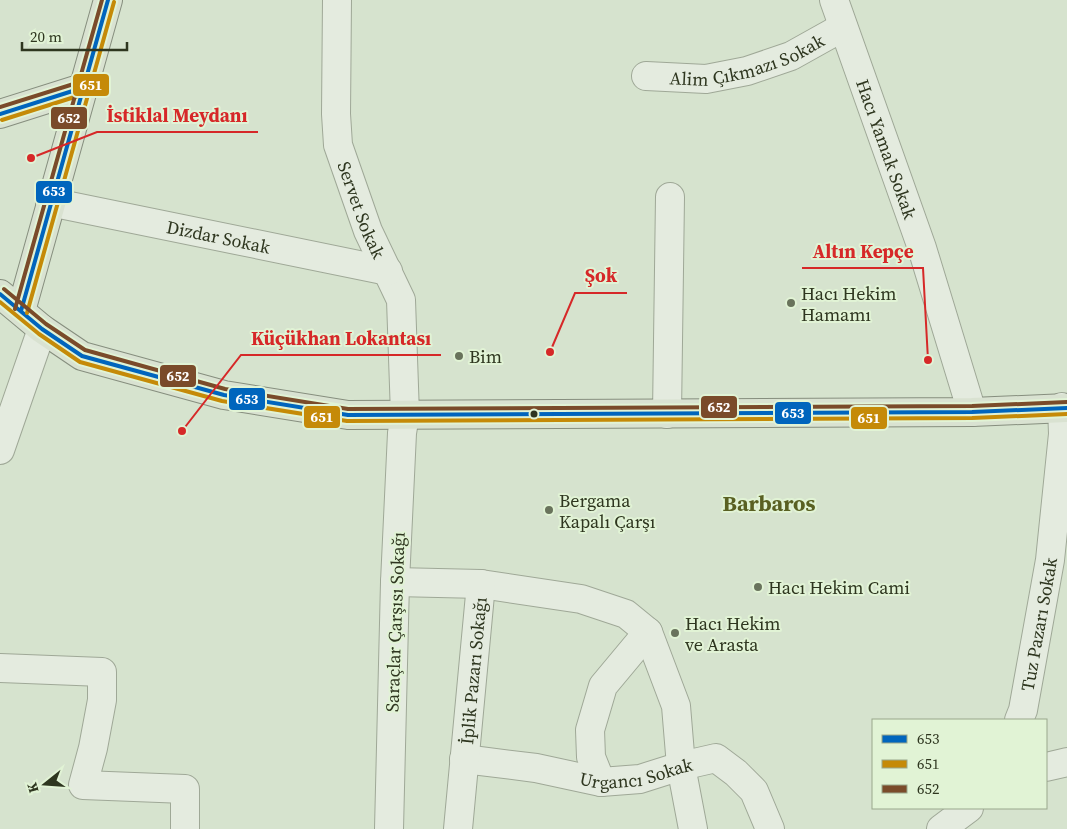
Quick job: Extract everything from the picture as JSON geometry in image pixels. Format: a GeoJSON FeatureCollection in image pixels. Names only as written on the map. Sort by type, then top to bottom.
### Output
{"type":"FeatureCollection","features":[{"type":"Feature","properties":{"kind":"main road"},"geometry":{"type":"LineString","coordinates":[[21,311],[108,0]]}},
{"type":"Feature","properties":{"kind":"main road"},"geometry":{"type":"LineString","coordinates":[[0,114],[82,88]]}},
{"type":"Feature","properties":{"kind":"main road"},"geometry":{"type":"LineString","coordinates":[[0,294],[42,330],[82,356],[224,395],[348,415],[972,412],[1064,408]]}},
{"type":"Feature","properties":{"kind":"street","name":"Servet Sokak"},"geometry":{"type":"LineString","coordinates":[[337,0],[336,114],[338,145],[368,231],[401,300],[405,415]]}},
{"type":"Feature","properties":{"kind":"street","name":"Hacı Yamak Sokak"},"geometry":{"type":"LineString","coordinates":[[834,0],[922,248],[972,412]]}},
{"type":"Feature","properties":{"kind":"street","name":"Alim Çıkmazı Sokak"},"geometry":{"type":"LineString","coordinates":[[646,76],[706,79],[747,72],[791,56],[843,27]]}},
{"type":"Feature","properties":{"kind":"street"},"geometry":{"type":"LineString","coordinates":[[667,414],[670,197]]}},
{"type":"Feature","properties":{"kind":"street","name":"Dizdar Sokak"},"geometry":{"type":"LineString","coordinates":[[50,202],[388,271]]}},
{"type":"Feature","properties":{"kind":"street"},"geometry":{"type":"LineString","coordinates":[[0,450],[42,330]]}},
{"type":"Feature","properties":{"kind":"street","name":"Tuz Pazarı Sokak"},"geometry":{"type":"LineString","coordinates":[[1020,719],[1024,710],[1050,560],[1064,408]]}},
{"type":"Feature","properties":{"kind":"street","name":"Saraçlar Çarşısı Sokağı"},"geometry":{"type":"LineString","coordinates":[[389,829],[395,582],[402,433],[405,415]]}},
{"type":"Feature","properties":{"kind":"street"},"geometry":{"type":"LineString","coordinates":[[395,582],[481,584],[581,599],[626,614],[648,632],[676,706],[681,766],[693,829]]}},
{"type":"Feature","properties":{"kind":"street","name":"İplik Pazarı Sokağı"},"geometry":{"type":"LineString","coordinates":[[458,829],[481,584]]}},
{"type":"Feature","properties":{"kind":"street"},"geometry":{"type":"LineString","coordinates":[[601,782],[591,757],[590,730],[603,686],[648,632]]}},
{"type":"Feature","properties":{"kind":"street"},"geometry":{"type":"LineString","coordinates":[[0,668],[102,672],[102,700],[93,748],[83,785],[186,789],[185,829]]}},
{"type":"Feature","properties":{"kind":"street","name":"Urgancı Sokak"},"geometry":{"type":"LineString","coordinates":[[464,759],[536,768],[601,782],[640,779],[681,766],[716,758],[736,773],[754,791],[770,829]]}},
{"type":"Feature","properties":{"kind":"street"},"geometry":{"type":"LineString","coordinates":[[1047,767],[1067,762]]}},
{"type":"Feature","properties":{"kind":"street"},"geometry":{"type":"LineString","coordinates":[[944,828],[968,809]]}},
{"type":"Feature","properties":{"kind":"transit line","name":"652"},"geometry":{"type":"LineString","coordinates":[[15,309],[102,0]]}},
{"type":"Feature","properties":{"kind":"transit line","name":"653"},"geometry":{"type":"LineString","coordinates":[[21,311],[108,0]]}},
{"type":"Feature","properties":{"kind":"transit line","name":"651"},"geometry":{"type":"LineString","coordinates":[[27,313],[114,2]]}},
{"type":"Feature","properties":{"kind":"transit line","name":"652"},"geometry":{"type":"LineString","coordinates":[[0,107],[80,82]]}},
{"type":"Feature","properties":{"kind":"transit line","name":"653"},"geometry":{"type":"LineString","coordinates":[[0,114],[82,88]]}},
{"type":"Feature","properties":{"kind":"transit line","name":"651"},"geometry":{"type":"LineString","coordinates":[[2,120],[84,94]]}},
{"type":"Feature","properties":{"kind":"transit line","name":"652"},"geometry":{"type":"LineString","coordinates":[[4,289],[46,324],[85,350],[225,389],[348,409],[972,406],[1067,402]]}},
{"type":"Feature","properties":{"kind":"transit line","name":"653"},"geometry":{"type":"LineString","coordinates":[[0,294],[42,329],[82,356],[224,395],[348,415],[972,412],[1067,408]]}},
{"type":"Feature","properties":{"kind":"transit line","name":"651"},"geometry":{"type":"LineString","coordinates":[[0,302],[39,334],[80,362],[222,401],[347,421],[972,418],[1067,414]]}},
{"type":"Feature","properties":{"kind":"place","name":"İstiklal Meydanı"},"geometry":{"type":"Point","coordinates":[31,158]}},
{"type":"Feature","properties":{"kind":"place","name":"Hacı Hekim Hamamı"},"geometry":{"type":"Point","coordinates":[791,303]}},
{"type":"Feature","properties":{"kind":"place","name":"Şok"},"geometry":{"type":"Point","coordinates":[550,352]}},
{"type":"Feature","properties":{"kind":"place","name":"Bim"},"geometry":{"type":"Point","coordinates":[459,356]}},
{"type":"Feature","properties":{"kind":"place","name":"Altın Kepçe"},"geometry":{"type":"Point","coordinates":[928,360]}},
{"type":"Feature","properties":{"kind":"place","name":"Küçükhan Lokantası"},"geometry":{"type":"Point","coordinates":[182,431]}},
{"type":"Feature","properties":{"kind":"place","name":"Bergama Kapalı Çarşı"},"geometry":{"type":"Point","coordinates":[549,510]}},
{"type":"Feature","properties":{"kind":"place","name":"Hacı Hekim Cami"},"geometry":{"type":"Point","coordinates":[758,587]}},
{"type":"Feature","properties":{"kind":"place","name":"Hacı Hekim ve Arasta"},"geometry":{"type":"Point","coordinates":[675,633]}},
{"type":"Feature","properties":{"kind":"district","name":"Barbaros"},"geometry":{"type":"Point","coordinates":[769,503]}}]}
